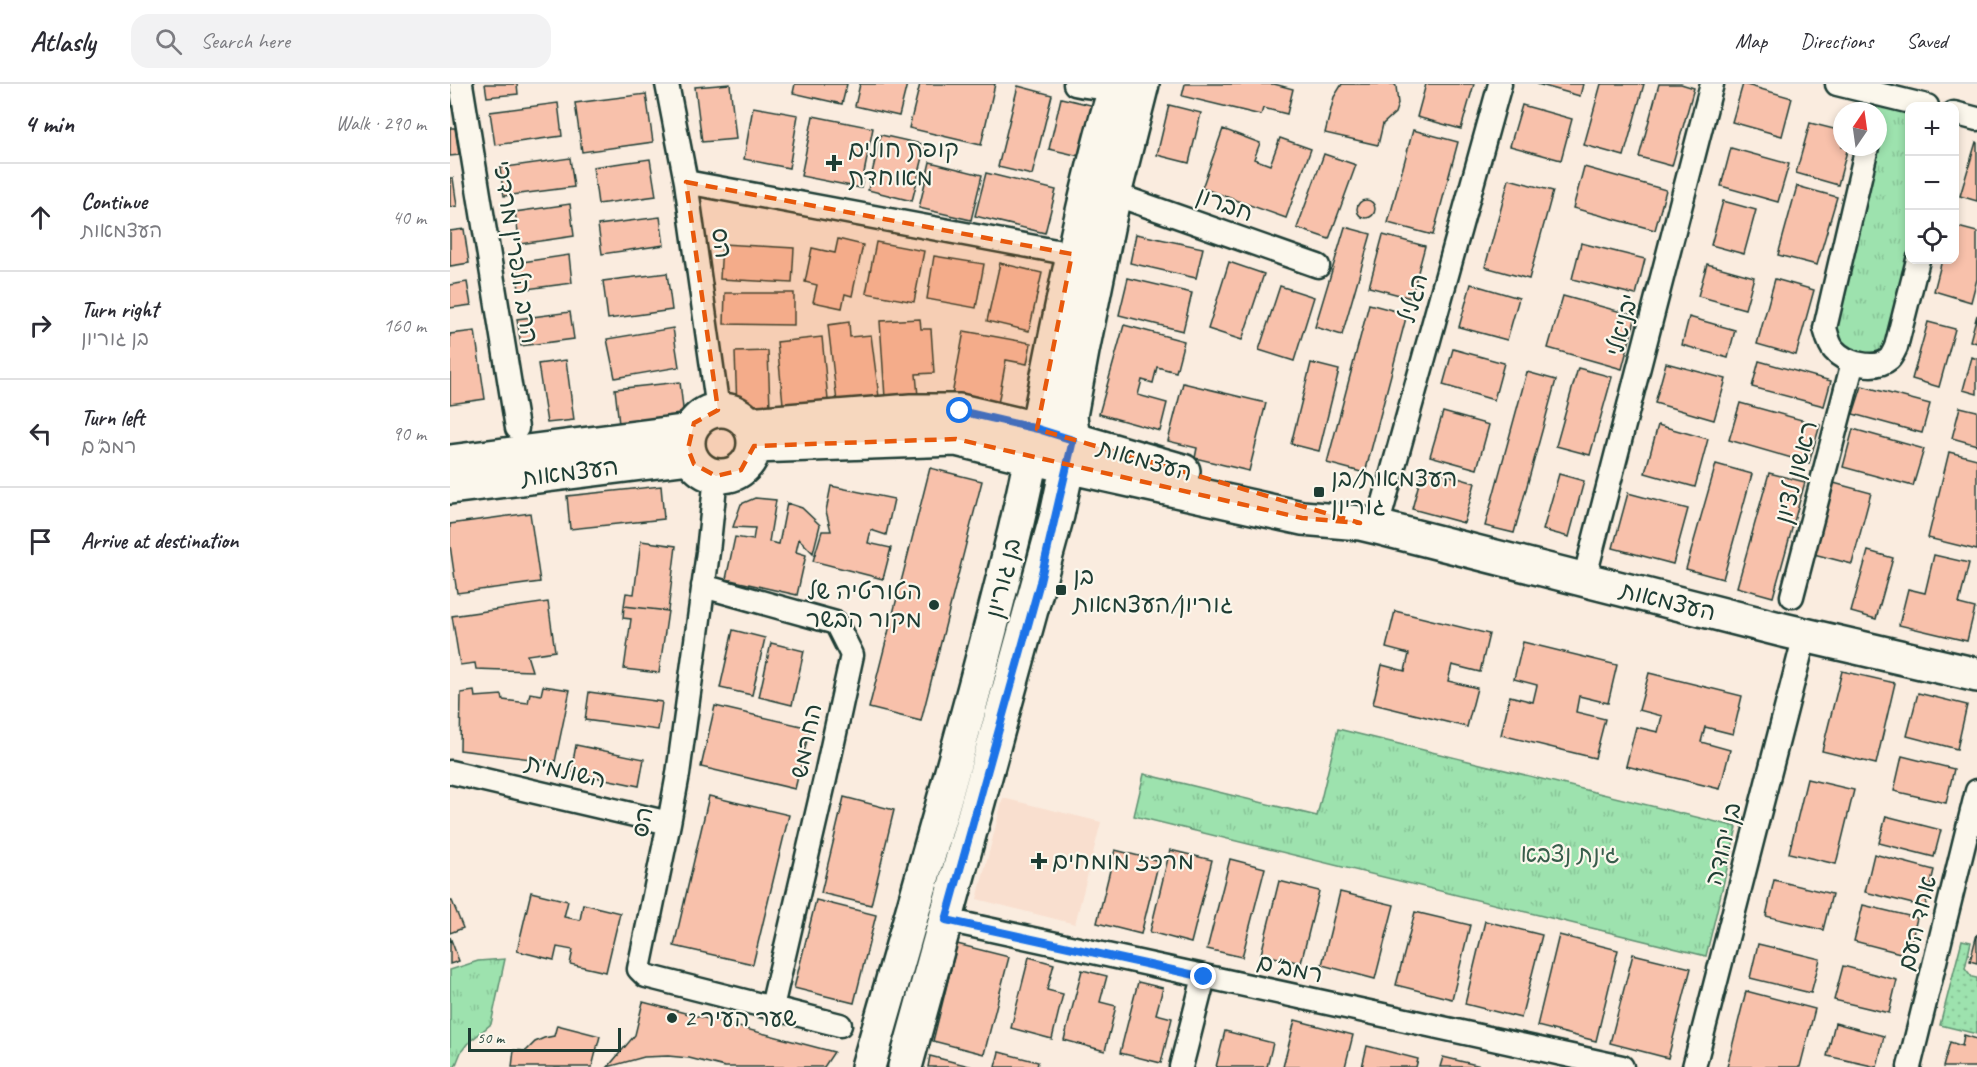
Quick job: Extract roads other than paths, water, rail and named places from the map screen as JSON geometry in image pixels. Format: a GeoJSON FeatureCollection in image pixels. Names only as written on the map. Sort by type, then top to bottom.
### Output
{"type":"FeatureCollection","features":[{"type":"Feature","properties":{"kind":"street","name":"הרב הלפרין מרדכי"},"geometry":{"type":"LineString","coordinates":[[461,84],[517,428]]}},
{"type":"Feature","properties":{"kind":"street","name":"הס"},"geometry":{"type":"LineString","coordinates":[[667,84],[686,182],[718,410]]}},
{"type":"Feature","properties":{"kind":"street"},"geometry":{"type":"LineString","coordinates":[[1075,84],[1083,86],[1129,85]]}},
{"type":"Feature","properties":{"kind":"street","name":"הגליל"},"geometry":{"type":"LineString","coordinates":[[1369,525],[1500,84]]}},
{"type":"Feature","properties":{"kind":"street","name":"יבניאלי"},"geometry":{"type":"LineString","coordinates":[[1584,580],[1712,84]]}},
{"type":"Feature","properties":{"kind":"street"},"geometry":{"type":"LineString","coordinates":[[1837,84],[1875,102]]}},
{"type":"Feature","properties":{"kind":"street","name":"בן גוריון"},"geometry":{"type":"LineString","coordinates":[[905,1067],[1040,582],[1070,453],[1070,416],[1114,194],[1129,85]]}},
{"type":"Feature","properties":{"kind":"street","name":"בן גוריון"},"geometry":{"type":"LineString","coordinates":[[868,1067],[950,783],[1012,542],[1072,254],[1107,114],[1129,85]]}},
{"type":"Feature","properties":{"kind":"street"},"geometry":{"type":"LineString","coordinates":[[1887,104],[1905,105]]}},
{"type":"Feature","properties":{"kind":"street"},"geometry":{"type":"LineString","coordinates":[[1865,156],[1825,327],[1834,350],[1853,362],[1872,364],[1881,363],[1890,358],[1896,347],[1917,264]]}},
{"type":"Feature","properties":{"kind":"street"},"geometry":{"type":"LineString","coordinates":[[686,182],[1072,254]]}},
{"type":"Feature","properties":{"kind":"street","name":"חברון"},"geometry":{"type":"LineString","coordinates":[[1114,194],[1318,266]]}},
{"type":"Feature","properties":{"kind":"street","name":"ראשון לציון"},"geometry":{"type":"LineString","coordinates":[[1792,596],[1853,362]]}},
{"type":"Feature","properties":{"kind":"street"},"geometry":{"type":"LineString","coordinates":[[729,411],[740,416],[751,435],[748,463],[734,474],[698,455],[694,423],[709,412],[729,411]]}},
{"type":"Feature","properties":{"kind":"street","name":"העצמאות"},"geometry":{"type":"LineString","coordinates":[[751,435],[1034,443],[1070,453],[1236,486],[1369,525],[1584,580],[1977,675]]}},
{"type":"Feature","properties":{"kind":"street","name":"הס"},"geometry":{"type":"LineString","coordinates":[[698,455],[708,552],[678,774],[639,969],[646,976],[840,1025]]}},
{"type":"Feature","properties":{"kind":"street","name":"העצמאות"},"geometry":{"type":"LineString","coordinates":[[450,462],[698,455]]}},
{"type":"Feature","properties":{"kind":"street","name":"העצמאות"},"geometry":{"type":"LineString","coordinates":[[450,487],[698,455]]}},
{"type":"Feature","properties":{"kind":"street","name":"החרמש"},"geometry":{"type":"LineString","coordinates":[[703,586],[836,623],[852,655],[772,1007]]}},
{"type":"Feature","properties":{"kind":"street","name":"בן יהודה"},"geometry":{"type":"LineString","coordinates":[[1694,1067],[1805,635]]}},
{"type":"Feature","properties":{"kind":"street","name":"השולמית"},"geometry":{"type":"LineString","coordinates":[[450,772],[669,823]]}},
{"type":"Feature","properties":{"kind":"street","name":"אחד העם"},"geometry":{"type":"LineString","coordinates":[[1909,1067],[1977,791]]}},
{"type":"Feature","properties":{"kind":"street","name":"רמב\"ם"},"geometry":{"type":"LineString","coordinates":[[946,920],[1622,1067]]}},
{"type":"Feature","properties":{"kind":"street"},"geometry":{"type":"LineString","coordinates":[[1181,1067],[1204,977]]}},
{"type":"Feature","properties":{"kind":"place","name":"קופת חולים מאוחדת"},"geometry":{"type":"Point","coordinates":[834,163]}},
{"type":"Feature","properties":{"kind":"place","name":"העצמאות/בן גוריון"},"geometry":{"type":"Point","coordinates":[1319,492]}},
{"type":"Feature","properties":{"kind":"place","name":"בן גוריון/העצמאות"},"geometry":{"type":"Point","coordinates":[1061,590]}},
{"type":"Feature","properties":{"kind":"place","name":"הטורטיה של מקור הבשר"},"geometry":{"type":"Point","coordinates":[934,605]}},
{"type":"Feature","properties":{"kind":"place","name":"מרכז מומחים"},"geometry":{"type":"Point","coordinates":[1039,861]}},
{"type":"Feature","properties":{"kind":"place","name":"שער העיר 2"},"geometry":{"type":"Point","coordinates":[672,1018]}},
{"type":"Feature","properties":{"kind":"park label","name":"גינת נצבא"},"geometry":{"type":"Point","coordinates":[1570,854]}}]}
